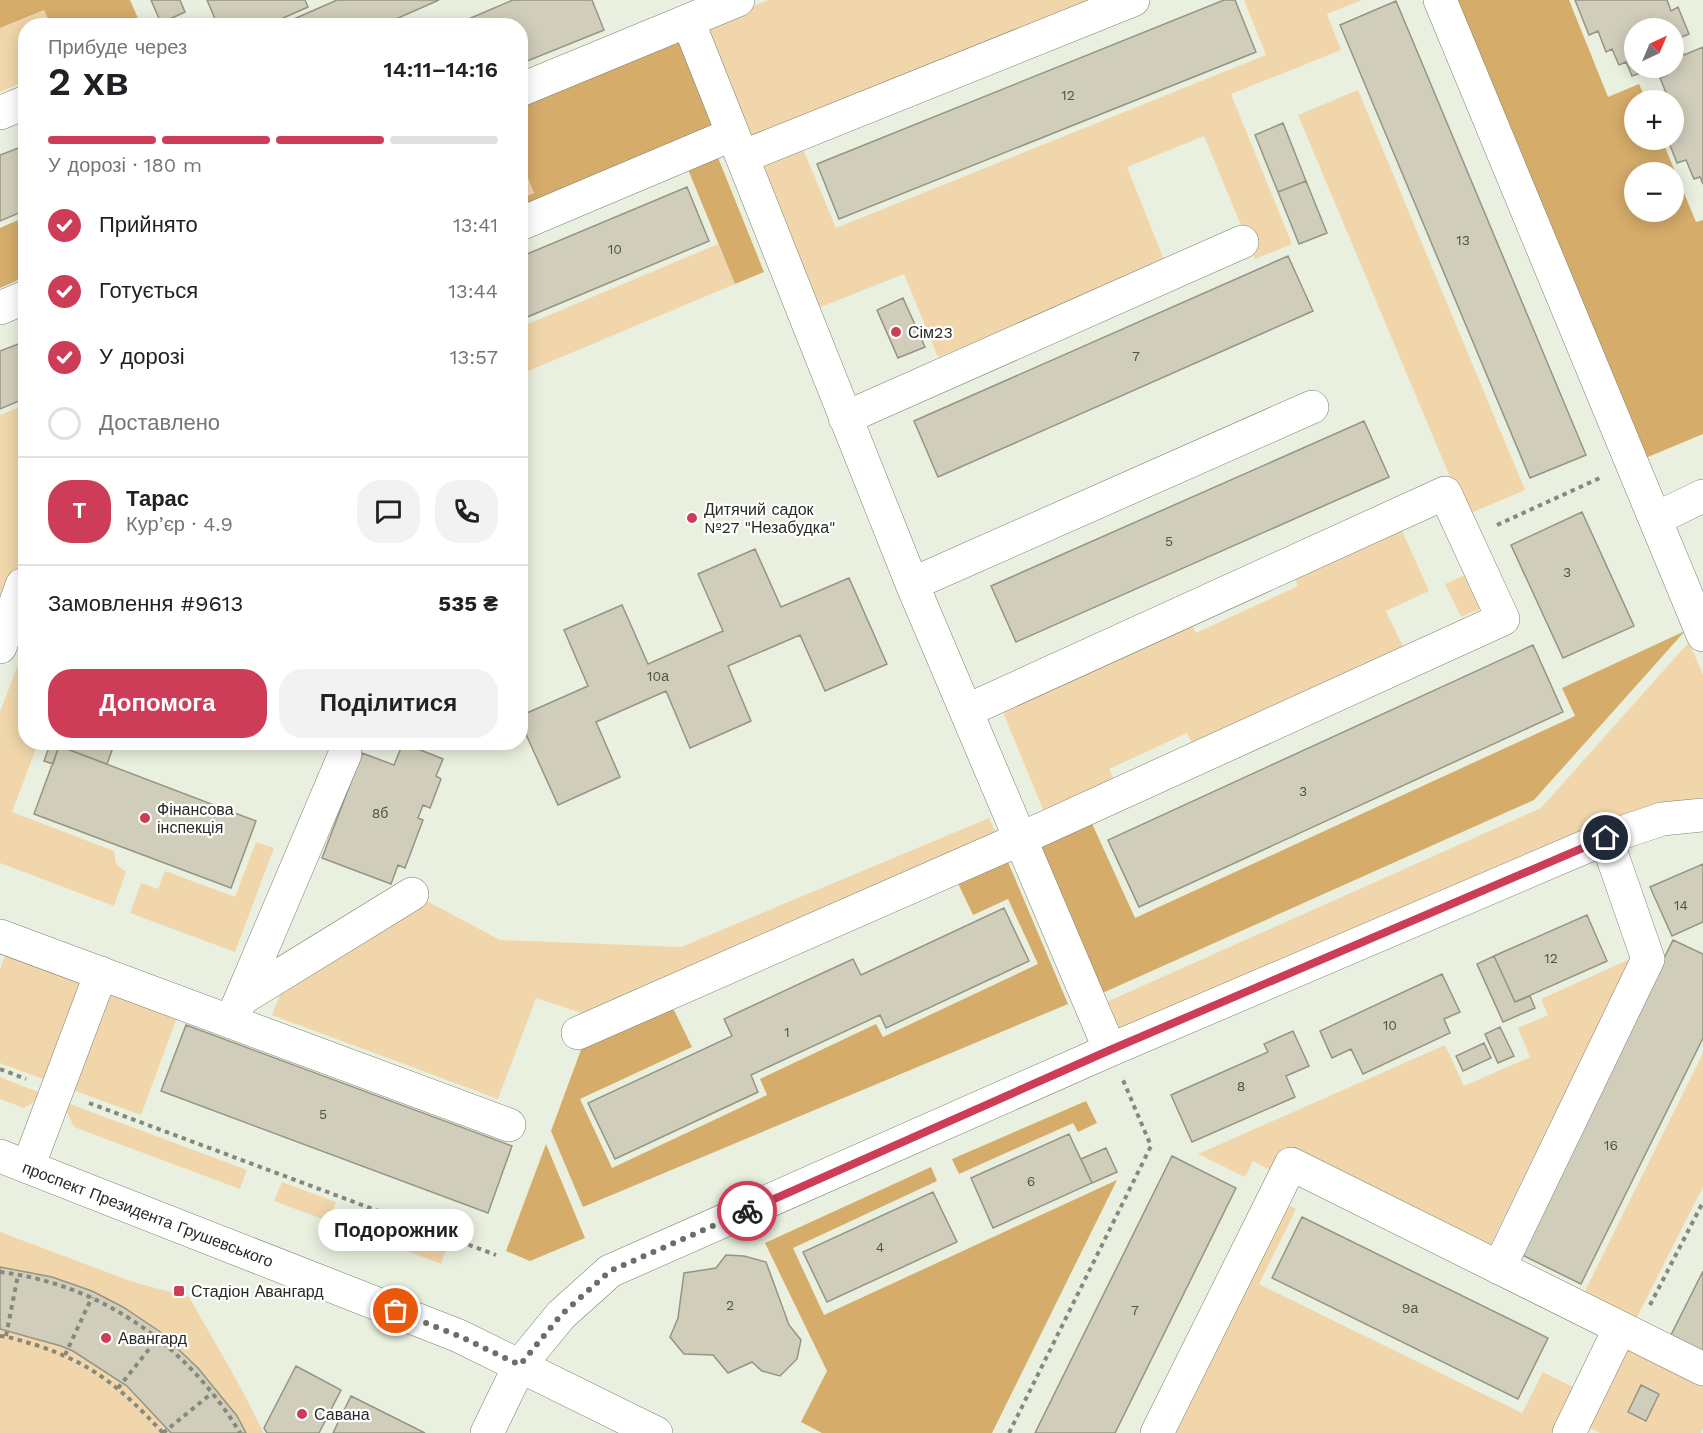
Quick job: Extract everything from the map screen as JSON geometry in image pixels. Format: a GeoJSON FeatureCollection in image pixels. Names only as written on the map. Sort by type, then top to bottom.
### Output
{"type":"FeatureCollection","features":[{"type":"Feature","properties":{"kind":"street"},"geometry":{"type":"LineString","coordinates":[[528,87],[738,0]]}},
{"type":"Feature","properties":{"kind":"street"},"geometry":{"type":"LineString","coordinates":[[528,221],[1133,0]]}},
{"type":"Feature","properties":{"kind":"street"},"geometry":{"type":"LineString","coordinates":[[1440,0],[1703,635]]}},
{"type":"Feature","properties":{"kind":"street"},"geometry":{"type":"LineString","coordinates":[[688,21],[912,584],[1110,1050]]}},
{"type":"Feature","properties":{"kind":"street"},"geometry":{"type":"LineString","coordinates":[[0,113],[18,105]]}},
{"type":"Feature","properties":{"kind":"street"},"geometry":{"type":"LineString","coordinates":[[845,418],[1242,242]]}},
{"type":"Feature","properties":{"kind":"street"},"geometry":{"type":"LineString","coordinates":[[0,308],[18,300]]}},
{"type":"Feature","properties":{"kind":"street"},"geometry":{"type":"LineString","coordinates":[[912,584],[1312,407]]}},
{"type":"Feature","properties":{"kind":"street"},"geometry":{"type":"LineString","coordinates":[[578,1033],[1020,839],[1503,619],[1445,493],[966,711]]}},
{"type":"Feature","properties":{"kind":"street"},"geometry":{"type":"LineString","coordinates":[[1655,519],[1703,496]]}},
{"type":"Feature","properties":{"kind":"street"},"geometry":{"type":"LineString","coordinates":[[0,647],[18,596]]}},
{"type":"Feature","properties":{"kind":"street"},"geometry":{"type":"LineString","coordinates":[[236,1011],[345,754]]}},
{"type":"Feature","properties":{"kind":"street"},"geometry":{"type":"LineString","coordinates":[[487,1433],[520,1365],[561,1315],[610,1271],[1110,1050],[1606,838],[1662,819],[1703,815]]}},
{"type":"Feature","properties":{"kind":"street"},"geometry":{"type":"LineString","coordinates":[[1498,1268],[1648,959],[1606,838]]}},
{"type":"Feature","properties":{"kind":"street"},"geometry":{"type":"LineString","coordinates":[[236,1011],[412,894]]}},
{"type":"Feature","properties":{"kind":"street"},"geometry":{"type":"LineString","coordinates":[[0,936],[101,973],[236,1011],[509,1125]]}},
{"type":"Feature","properties":{"kind":"street"},"geometry":{"type":"LineString","coordinates":[[14,1162],[56,1091],[101,973]]}},
{"type":"Feature","properties":{"kind":"street","name":"проспект Президента Грушевського"},"geometry":{"type":"LineString","coordinates":[[14,1162],[459,1336],[656,1433]]}},
{"type":"Feature","properties":{"kind":"street"},"geometry":{"type":"LineString","coordinates":[[1157,1433],[1291,1164],[1703,1369]]}},
{"type":"Feature","properties":{"kind":"street"},"geometry":{"type":"LineString","coordinates":[[1569,1433],[1628,1332]]}},
{"type":"Feature","properties":{"kind":"path"},"geometry":{"type":"LineString","coordinates":[[1466,539],[1632,463]]}},
{"type":"Feature","properties":{"kind":"path"},"geometry":{"type":"LineString","coordinates":[[1009,1433],[1151,1146],[1110,1050]]}},
{"type":"Feature","properties":{"kind":"path"},"geometry":{"type":"LineString","coordinates":[[0,1070],[496,1255]]}},
{"type":"Feature","properties":{"kind":"path"},"geometry":{"type":"LineString","coordinates":[[1628,1332],[1703,1202]]}},
{"type":"Feature","properties":{"kind":"path"},"geometry":{"type":"LineString","coordinates":[[0,1272],[48,1281],[92,1298],[138,1323],[192,1368],[240,1433]]}},
{"type":"Feature","properties":{"kind":"path"},"geometry":{"type":"LineString","coordinates":[[6,1336],[18,1275]]}},
{"type":"Feature","properties":{"kind":"path"},"geometry":{"type":"LineString","coordinates":[[65,1355],[92,1298]]}},
{"type":"Feature","properties":{"kind":"path"},"geometry":{"type":"LineString","coordinates":[[0,1336],[65,1355],[118,1388],[163,1433],[212,1393]]}},
{"type":"Feature","properties":{"kind":"path"},"geometry":{"type":"LineString","coordinates":[[118,1388],[158,1338]]}},
{"type":"Feature","properties":{"kind":"shaded area"},"geometry":{"type":"Polygon","coordinates":[[[0,0],[130,0],[138,18],[48,18],[44,10],[24,18],[18,18],[18,21],[0,28],[0,0]]]}},
{"type":"Feature","properties":{"kind":"shaded area"},"geometry":{"type":"Polygon","coordinates":[[[768,0],[1106,0],[748,144],[702,28],[768,0]]]}},
{"type":"Feature","properties":{"kind":"shaded area"},"geometry":{"type":"Polygon","coordinates":[[[1244,0],[1362,0],[1327,14],[1341,50],[1231,94],[1292,244],[1255,259],[1204,136],[1127,167],[1166,265],[938,357],[904,274],[813,310],[755,163],[801,144],[836,228],[1266,55],[1244,0]]]}},
{"type":"Feature","properties":{"kind":"shaded area"},"geometry":{"type":"Polygon","coordinates":[[[1453,0],[1569,0],[1608,97],[1624,90],[1624,150],[1666,150],[1671,162],[1624,162],[1624,222],[1684,222],[1684,193],[1696,222],[1703,220],[1703,434],[1643,459],[1453,0]]]}},
{"type":"Feature","properties":{"kind":"shaded area"},"geometry":{"type":"Polygon","coordinates":[[[44,10],[48,18],[24,18],[44,10]]]}},
{"type":"Feature","properties":{"kind":"shaded area"},"geometry":{"type":"Polygon","coordinates":[[[18,21],[18,84],[0,92],[0,28],[18,21]]]}},
{"type":"Feature","properties":{"kind":"shaded area"},"geometry":{"type":"Polygon","coordinates":[[[682,36],[719,130],[528,210],[528,196],[534,193],[528,178],[528,101],[682,36]]]}},
{"type":"Feature","properties":{"kind":"shaded area"},"geometry":{"type":"Polygon","coordinates":[[[1639,84],[1642,90],[1625,90],[1639,84]]]}},
{"type":"Feature","properties":{"kind":"shaded area"},"geometry":{"type":"Polygon","coordinates":[[[1358,90],[1525,490],[1466,515],[1298,115],[1358,90]]]}},
{"type":"Feature","properties":{"kind":"shaded area"},"geometry":{"type":"Polygon","coordinates":[[[717,155],[764,272],[735,284],[687,167],[717,155]]]}},
{"type":"Feature","properties":{"kind":"shaded area"},"geometry":{"type":"Polygon","coordinates":[[[528,179],[534,193],[528,196],[528,179]]]}},
{"type":"Feature","properties":{"kind":"shaded area"},"geometry":{"type":"Polygon","coordinates":[[[18,220],[18,280],[0,288],[0,228],[18,220]]]}},
{"type":"Feature","properties":{"kind":"shaded area"},"geometry":{"type":"Polygon","coordinates":[[[718,244],[735,284],[528,371],[528,324],[718,244]]]}},
{"type":"Feature","properties":{"kind":"shaded area"},"geometry":{"type":"Polygon","coordinates":[[[18,408],[18,575],[0,623],[0,415],[18,408]]]}},
{"type":"Feature","properties":{"kind":"shaded area"},"geometry":{"type":"Polygon","coordinates":[[[1398,522],[1429,591],[1386,611],[1406,653],[1195,750],[1187,733],[1109,769],[1117,787],[1047,819],[1000,705],[1188,618],[1196,633],[1298,586],[1291,571],[1398,522]]]}},
{"type":"Feature","properties":{"kind":"shaded area"},"geometry":{"type":"Polygon","coordinates":[[[1467,574],[1482,608],[1461,617],[1445,584],[1467,574]]]}},
{"type":"Feature","properties":{"kind":"shaded area"},"geometry":{"type":"Polygon","coordinates":[[[1685,631],[1534,800],[1098,995],[1033,843],[1089,817],[1135,918],[1575,716],[1562,688],[1685,631]]]}},
{"type":"Feature","properties":{"kind":"shaded area"},"geometry":{"type":"Polygon","coordinates":[[[1689,642],[1703,675],[1703,798],[1659,803],[1600,822],[1113,1031],[1102,1004],[1541,808],[1689,642]]]}},
{"type":"Feature","properties":{"kind":"shaded area"},"geometry":{"type":"Polygon","coordinates":[[[17,667],[18,750],[35,750],[12,812],[114,851],[116,864],[126,872],[114,906],[0,863],[0,712],[17,667]]]}},
{"type":"Feature","properties":{"kind":"shaded area"},"geometry":{"type":"Polygon","coordinates":[[[989,818],[998,838],[591,1016],[536,998],[498,1099],[272,1015],[284,985],[423,899],[500,940],[681,947],[989,818]]]}},
{"type":"Feature","properties":{"kind":"shaded area"},"geometry":{"type":"Polygon","coordinates":[[[256,842],[274,848],[235,952],[130,913],[141,883],[158,889],[165,871],[235,897],[256,842]]]}},
{"type":"Feature","properties":{"kind":"shaded area"},"geometry":{"type":"Polygon","coordinates":[[[1005,855],[1068,1004],[583,1207],[551,1131],[585,1039],[670,1002],[692,1047],[580,1099],[612,1168],[767,1095],[760,1079],[876,1024],[883,1037],[1038,964],[1008,899],[973,915],[955,877],[1005,855]]]}},
{"type":"Feature","properties":{"kind":"shaded area"},"geometry":{"type":"Polygon","coordinates":[[[8,948],[89,978],[51,1082],[0,1063],[0,969],[8,948]]]}},
{"type":"Feature","properties":{"kind":"shaded area"},"geometry":{"type":"Polygon","coordinates":[[[1630,959],[1487,1252],[1272,1171],[1253,1161],[1245,1177],[1198,1154],[1445,1045],[1464,1086],[1530,1057],[1518,1028],[1548,1015],[1541,999],[1630,959]]]}},
{"type":"Feature","properties":{"kind":"shaded area"},"geometry":{"type":"Polygon","coordinates":[[[106,984],[179,1012],[141,1115],[67,1088],[106,984]]]}},
{"type":"Feature","properties":{"kind":"shaded area"},"geometry":{"type":"Polygon","coordinates":[[[1703,1053],[1703,1187],[1633,1325],[1581,1299],[1703,1053]]]}},
{"type":"Feature","properties":{"kind":"shaded area"},"geometry":{"type":"Polygon","coordinates":[[[0,1077],[46,1095],[24,1108],[0,1099],[0,1077]]]}},
{"type":"Feature","properties":{"kind":"shaded area"},"geometry":{"type":"Polygon","coordinates":[[[62,1101],[247,1170],[240,1189],[74,1127],[62,1101]]]}},
{"type":"Feature","properties":{"kind":"shaded area"},"geometry":{"type":"Polygon","coordinates":[[[1086,1101],[1097,1123],[1078,1132],[1073,1123],[959,1174],[952,1159],[1086,1101]]]}},
{"type":"Feature","properties":{"kind":"shaded area"},"geometry":{"type":"Polygon","coordinates":[[[546,1144],[585,1238],[530,1261],[506,1251],[546,1144]]]}},
{"type":"Feature","properties":{"kind":"shaded area"},"geometry":{"type":"Polygon","coordinates":[[[931,1167],[937,1181],[793,1248],[824,1315],[1117,1180],[992,1433],[822,1433],[801,1422],[827,1371],[765,1243],[931,1167]]]}},
{"type":"Feature","properties":{"kind":"shaded area"},"geometry":{"type":"Polygon","coordinates":[[[282,1182],[336,1202],[328,1221],[274,1201],[282,1182]]]}},
{"type":"Feature","properties":{"kind":"shaded area"},"geometry":{"type":"Polygon","coordinates":[[[1283,1202],[1296,1209],[1259,1284],[1522,1413],[1543,1372],[1577,1389],[1556,1433],[1170,1433],[1283,1202]]]}},
{"type":"Feature","properties":{"kind":"shaded area"},"geometry":{"type":"Polygon","coordinates":[[[377,1218],[448,1244],[441,1264],[370,1237],[377,1218]]]}},
{"type":"Feature","properties":{"kind":"shaded area","name":"Авангард"},"geometry":{"type":"Polygon","coordinates":[[[0,1232],[133,1282],[189,1297],[264,1433],[0,1433],[0,1232]]]}},
{"type":"Feature","properties":{"kind":"shaded area"},"geometry":{"type":"Polygon","coordinates":[[[1627,1339],[1703,1376],[1703,1428],[1701,1433],[1600,1433],[1584,1425],[1627,1339]]]}},
{"type":"Feature","properties":{"kind":"building"},"geometry":{"type":"Polygon","coordinates":[[[151,0],[180,0],[185,12],[172,18],[159,18],[151,0]]]}},
{"type":"Feature","properties":{"kind":"building"},"geometry":{"type":"Polygon","coordinates":[[[207,0],[305,0],[308,7],[283,18],[215,18],[207,0]]]}},
{"type":"Feature","properties":{"kind":"building"},"geometry":{"type":"Polygon","coordinates":[[[337,0],[439,0],[398,18],[296,18],[337,0]]]}},
{"type":"Feature","properties":{"kind":"building"},"geometry":{"type":"Polygon","coordinates":[[[513,0],[592,0],[604,30],[528,61],[528,18],[471,18],[513,0]]]}},
{"type":"Feature","properties":{"kind":"building"},"geometry":{"type":"Polygon","coordinates":[[[1224,0],[1235,0],[1256,52],[839,219],[817,164],[1224,0]]]}},
{"type":"Feature","properties":{"kind":"building"},"geometry":{"type":"Polygon","coordinates":[[[1575,0],[1667,0],[1671,11],[1678,7],[1682,18],[1624,18],[1624,63],[1619,65],[1612,49],[1606,52],[1598,31],[1589,35],[1575,0]]]}},
{"type":"Feature","properties":{"kind":"building"},"geometry":{"type":"Polygon","coordinates":[[[1396,1],[1586,455],[1530,478],[1340,25],[1396,1]]]}},
{"type":"Feature","properties":{"kind":"building"},"geometry":{"type":"Polygon","coordinates":[[[1684,22],[1689,34],[1684,36],[1684,22]]]}},
{"type":"Feature","properties":{"kind":"building"},"geometry":{"type":"Polygon","coordinates":[[[1703,47],[1703,184],[1700,177],[1694,179],[1686,160],[1677,162],[1672,150],[1684,150],[1684,90],[1665,90],[1660,78],[1684,78],[1684,55],[1703,47]]]}},
{"type":"Feature","properties":{"kind":"building"},"geometry":{"type":"Polygon","coordinates":[[[1283,123],[1306,181],[1278,192],[1255,135],[1283,123]]]}},
{"type":"Feature","properties":{"kind":"building"},"geometry":{"type":"Polygon","coordinates":[[[18,148],[18,213],[0,221],[0,155],[18,148]]]}},
{"type":"Feature","properties":{"kind":"building"},"geometry":{"type":"Polygon","coordinates":[[[1306,181],[1327,233],[1299,244],[1278,192],[1306,181]]]}},
{"type":"Feature","properties":{"kind":"building"},"geometry":{"type":"Polygon","coordinates":[[[687,187],[709,241],[528,317],[528,254],[687,187]]]}},
{"type":"Feature","properties":{"kind":"building"},"geometry":{"type":"Polygon","coordinates":[[[1288,256],[1313,311],[938,477],[914,421],[1288,256]]]}},
{"type":"Feature","properties":{"kind":"building"},"geometry":{"type":"Polygon","coordinates":[[[903,298],[925,347],[898,358],[877,310],[903,298]]]}},
{"type":"Feature","properties":{"kind":"building"},"geometry":{"type":"Polygon","coordinates":[[[18,344],[18,401],[0,409],[0,351],[18,344]]]}},
{"type":"Feature","properties":{"kind":"building"},"geometry":{"type":"Polygon","coordinates":[[[1364,421],[1389,477],[1016,642],[991,586],[1364,421]]]}},
{"type":"Feature","properties":{"kind":"building"},"geometry":{"type":"Polygon","coordinates":[[[1582,512],[1634,626],[1563,658],[1511,545],[1582,512]]]}},
{"type":"Feature","properties":{"kind":"building"},"geometry":{"type":"Polygon","coordinates":[[[755,549],[781,607],[849,578],[887,664],[825,691],[800,635],[728,666],[751,721],[690,748],[666,691],[596,722],[620,777],[558,805],[528,739],[528,712],[588,686],[564,630],[622,605],[648,664],[723,631],[698,574],[755,549]]]}},
{"type":"Feature","properties":{"kind":"building"},"geometry":{"type":"Polygon","coordinates":[[[1533,645],[1563,712],[1139,907],[1108,840],[1533,645]]]}},
{"type":"Feature","properties":{"kind":"building"},"geometry":{"type":"Polygon","coordinates":[[[48,750],[58,750],[53,764],[44,761],[48,750]]]}},
{"type":"Feature","properties":{"kind":"building","name":"Фінансова інспекція"},"geometry":{"type":"Polygon","coordinates":[[[58,750],[70,750],[256,821],[231,888],[34,814],[58,750]]]}},
{"type":"Feature","properties":{"kind":"building"},"geometry":{"type":"Polygon","coordinates":[[[70,750],[112,750],[107,764],[70,750]]]}},
{"type":"Feature","properties":{"kind":"building"},"geometry":{"type":"Polygon","coordinates":[[[400,750],[420,750],[443,759],[436,776],[441,779],[430,808],[423,805],[418,818],[423,820],[405,868],[398,865],[391,884],[322,858],[362,753],[394,765],[400,750]]]}},
{"type":"Feature","properties":{"kind":"building"},"geometry":{"type":"Polygon","coordinates":[[[1703,864],[1703,922],[1672,936],[1650,887],[1703,864]]]}},
{"type":"Feature","properties":{"kind":"building"},"geometry":{"type":"Polygon","coordinates":[[[1004,908],[1029,961],[886,1028],[880,1015],[751,1075],[758,1092],[615,1159],[588,1103],[732,1036],[724,1019],[853,959],[861,975],[1004,908]]]}},
{"type":"Feature","properties":{"kind":"building"},"geometry":{"type":"Polygon","coordinates":[[[1587,915],[1607,961],[1515,1002],[1494,956],[1587,915]]]}},
{"type":"Feature","properties":{"kind":"building"},"geometry":{"type":"Polygon","coordinates":[[[1673,940],[1703,954],[1703,1038],[1581,1284],[1518,1253],[1673,940]]]}},
{"type":"Feature","properties":{"kind":"building"},"geometry":{"type":"Polygon","coordinates":[[[1494,956],[1515,1002],[1530,996],[1535,1008],[1503,1022],[1477,964],[1494,956]]]}},
{"type":"Feature","properties":{"kind":"building"},"geometry":{"type":"Polygon","coordinates":[[[1442,974],[1460,1012],[1444,1019],[1450,1033],[1363,1074],[1351,1049],[1332,1058],[1320,1031],[1442,974]]]}},
{"type":"Feature","properties":{"kind":"building"},"geometry":{"type":"Polygon","coordinates":[[[186,1025],[512,1146],[488,1213],[161,1091],[186,1025]]]}},
{"type":"Feature","properties":{"kind":"building"},"geometry":{"type":"Polygon","coordinates":[[[1500,1027],[1514,1056],[1498,1063],[1485,1034],[1500,1027]]]}},
{"type":"Feature","properties":{"kind":"building"},"geometry":{"type":"Polygon","coordinates":[[[1293,1031],[1309,1066],[1286,1076],[1295,1097],[1192,1142],[1171,1095],[1268,1052],[1264,1044],[1293,1031]]]}},
{"type":"Feature","properties":{"kind":"building"},"geometry":{"type":"Polygon","coordinates":[[[1484,1043],[1491,1058],[1463,1071],[1456,1056],[1484,1043]]]}},
{"type":"Feature","properties":{"kind":"building"},"geometry":{"type":"Polygon","coordinates":[[[1069,1134],[1092,1183],[993,1228],[971,1178],[1069,1134]]]}},
{"type":"Feature","properties":{"kind":"building"},"geometry":{"type":"Polygon","coordinates":[[[1106,1148],[1117,1172],[1092,1183],[1081,1159],[1106,1148]]]}},
{"type":"Feature","properties":{"kind":"building"},"geometry":{"type":"Polygon","coordinates":[[[1172,1156],[1236,1188],[1115,1433],[1035,1433],[1172,1156]]]}},
{"type":"Feature","properties":{"kind":"building"},"geometry":{"type":"Polygon","coordinates":[[[933,1192],[957,1242],[827,1302],[803,1252],[933,1192]]]}},
{"type":"Feature","properties":{"kind":"building"},"geometry":{"type":"Polygon","coordinates":[[[1302,1217],[1548,1338],[1518,1399],[1272,1278],[1302,1217]]]}},
{"type":"Feature","properties":{"kind":"building"},"geometry":{"type":"Polygon","coordinates":[[[726,1255],[744,1256],[766,1262],[789,1325],[801,1340],[797,1359],[780,1376],[762,1371],[752,1362],[728,1373],[713,1355],[684,1354],[670,1337],[678,1318],[684,1273],[716,1268],[726,1255]]]}},
{"type":"Feature","properties":{"kind":"building"},"geometry":{"type":"Polygon","coordinates":[[[0,1267],[52,1277],[92,1291],[123,1307],[159,1331],[198,1368],[237,1416],[246,1433],[171,1433],[127,1386],[73,1351],[0,1329],[0,1267]]]}},
{"type":"Feature","properties":{"kind":"building"},"geometry":{"type":"Polygon","coordinates":[[[1703,1271],[1703,1351],[1671,1335],[1703,1271]]]}},
{"type":"Feature","properties":{"kind":"building"},"geometry":{"type":"Polygon","coordinates":[[[296,1366],[341,1390],[319,1433],[267,1433],[264,1428],[296,1366]]]}},
{"type":"Feature","properties":{"kind":"building"},"geometry":{"type":"Polygon","coordinates":[[[1641,1385],[1659,1394],[1646,1421],[1628,1412],[1641,1385]]]}},
{"type":"Feature","properties":{"kind":"building"},"geometry":{"type":"Polygon","coordinates":[[[351,1396],[425,1433],[333,1433],[351,1396]]]}},
{"type":"Feature","properties":{"kind":"way so far"},"geometry":{"type":"LineString","coordinates":[[396,1311],[459,1336],[520,1365],[561,1315],[610,1271],[747,1211]]}},
{"type":"Feature","properties":{"kind":"place","name":"Сім23"},"geometry":{"type":"Point","coordinates":[896,332]}},
{"type":"Feature","properties":{"kind":"place","name":"Дитячий садок №27 \"Незабудка\""},"geometry":{"type":"Point","coordinates":[692,518]}},
{"type":"Feature","properties":{"kind":"place","name":"Фінансова інспекція"},"geometry":{"type":"Point","coordinates":[145,818]}},
{"type":"Feature","properties":{"kind":"place","name":"Стадіон Авангард"},"geometry":{"type":"Point","coordinates":[179,1291]}},
{"type":"Feature","properties":{"kind":"place","name":"Подорожник"},"geometry":{"type":"Point","coordinates":[396,1311]}},
{"type":"Feature","properties":{"kind":"place","name":"Авангард"},"geometry":{"type":"Point","coordinates":[106,1338]}},
{"type":"Feature","properties":{"kind":"place","name":"Савана"},"geometry":{"type":"Point","coordinates":[302,1414]}},
{"type":"Feature","properties":{"kind":"route"},"geometry":{"type":"LineString","coordinates":[[747,1211],[1110,1050],[1606,838]]}}]}
